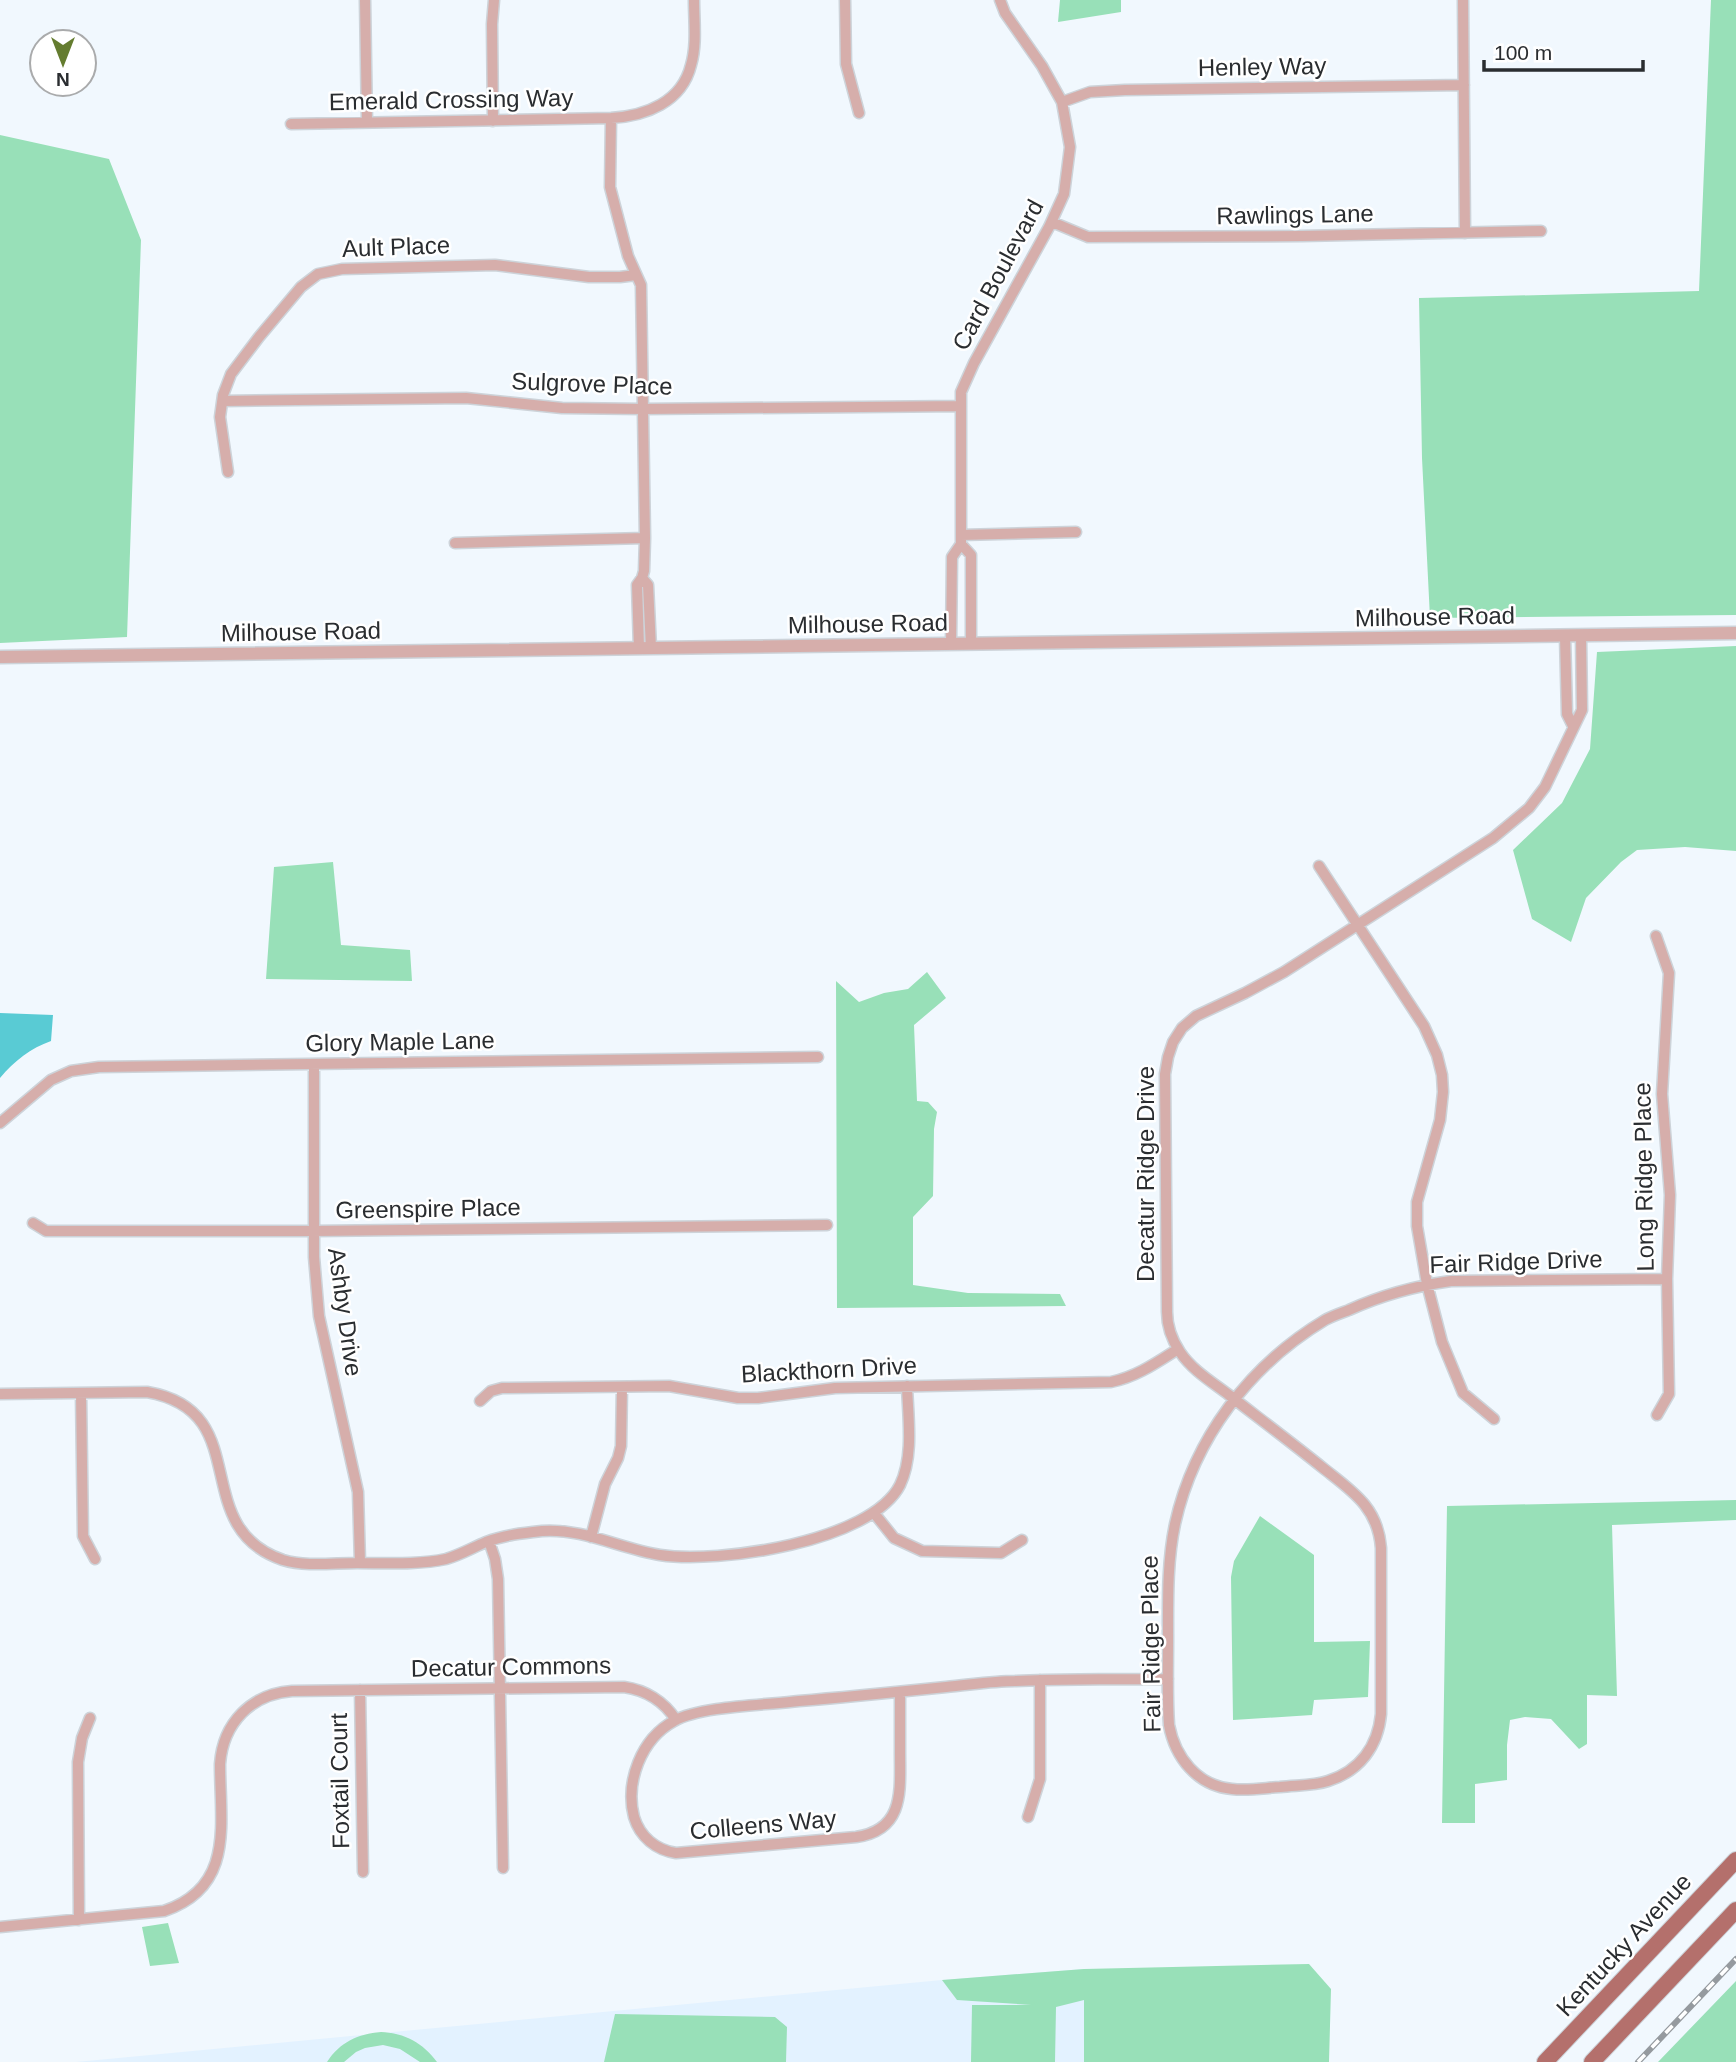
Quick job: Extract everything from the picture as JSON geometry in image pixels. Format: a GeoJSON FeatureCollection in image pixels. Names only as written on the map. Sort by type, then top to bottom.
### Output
{"type":"FeatureCollection","features":[{"type":"Feature","properties":{"kind":"main road","name":"Kentucky Avenue"},"geometry":{"type":"LineString","coordinates":[[1545,2062],[1736,1860]]}},
{"type":"Feature","properties":{"kind":"main road"},"geometry":{"type":"LineString","coordinates":[[1592,2062],[1736,1910]]}},
{"type":"Feature","properties":{"kind":"street"},"geometry":{"type":"LineString","coordinates":[[365,0],[368,123]]}},
{"type":"Feature","properties":{"kind":"street"},"geometry":{"type":"LineString","coordinates":[[493,121],[494,0]]}},
{"type":"Feature","properties":{"kind":"street","name":"Emerald Crossing Way"},"geometry":{"type":"LineString","coordinates":[[291,124],[631,117],[659,107],[671,98],[683,82],[691,67],[694,51],[694,0]]}},
{"type":"Feature","properties":{"kind":"street"},"geometry":{"type":"LineString","coordinates":[[845,0],[846,64],[859,113]]}},
{"type":"Feature","properties":{"kind":"street","name":"Card Boulevard"},"geometry":{"type":"LineString","coordinates":[[951,644],[952,557],[961,540],[961,391],[1052,222],[1064,194],[1070,147],[1062,102],[1042,66],[1005,13],[1000,0]]}},
{"type":"Feature","properties":{"kind":"street"},"geometry":{"type":"LineString","coordinates":[[1463,0],[1465,233]]}},
{"type":"Feature","properties":{"kind":"street","name":"Henley Way"},"geometry":{"type":"LineString","coordinates":[[1062,102],[1090,92],[1125,90],[1464,85]]}},
{"type":"Feature","properties":{"kind":"street"},"geometry":{"type":"LineString","coordinates":[[611,118],[610,187],[628,256],[641,285],[645,538],[644,571],[637,585],[645,648]]}},
{"type":"Feature","properties":{"kind":"street","name":"Rawlings Lane"},"geometry":{"type":"LineString","coordinates":[[1052,222],[1088,237],[1541,231]]}},
{"type":"Feature","properties":{"kind":"street","name":"Ault Place"},"geometry":{"type":"LineString","coordinates":[[228,472],[220,417],[231,374],[301,287],[318,274],[342,268],[495,265],[589,277],[636,275]]}},
{"type":"Feature","properties":{"kind":"street","name":"Sulgrove Place"},"geometry":{"type":"LineString","coordinates":[[223,401],[466,398],[562,408],[644,409],[961,406]]}},
{"type":"Feature","properties":{"kind":"street"},"geometry":{"type":"LineString","coordinates":[[961,540],[1076,532]]}},
{"type":"Feature","properties":{"kind":"street"},"geometry":{"type":"LineString","coordinates":[[455,543],[645,538]]}},
{"type":"Feature","properties":{"kind":"street","name":"Card Boulevard"},"geometry":{"type":"LineString","coordinates":[[961,540],[971,555],[971,644]]}},
{"type":"Feature","properties":{"kind":"street","name":"Milhouse Road"},"geometry":{"type":"LineString","coordinates":[[0,657],[1736,633]]}},
{"type":"Feature","properties":{"kind":"street"},"geometry":{"type":"LineString","coordinates":[[1565,636],[1567,714],[1573,726]]}},
{"type":"Feature","properties":{"kind":"street","name":"Decatur Ridge Drive"},"geometry":{"type":"LineString","coordinates":[[1192,1771],[1211,1784],[1233,1790],[1320,1783],[1346,1773],[1359,1763],[1373,1745],[1381,1721],[1381,1548],[1372,1514],[1360,1498],[1191,1365],[1178,1349],[1170,1331],[1167,1312],[1165,1074],[1171,1046],[1182,1028],[1196,1016],[1284,972],[1493,838],[1529,808],[1545,787],[1582,710],[1581,636]]}},
{"type":"Feature","properties":{"kind":"street"},"geometry":{"type":"LineString","coordinates":[[1319,866],[1424,1026],[1440,1065],[1442,1109],[1419,1187],[1416,1222],[1427,1284],[1442,1342],[1463,1393],[1494,1419]]}},
{"type":"Feature","properties":{"kind":"street","name":"Long Ridge Place"},"geometry":{"type":"LineString","coordinates":[[1656,936],[1669,973],[1661,1094],[1670,1195],[1667,1279],[1669,1394],[1657,1415]]}},
{"type":"Feature","properties":{"kind":"street","name":"Glory Maple Lane"},"geometry":{"type":"LineString","coordinates":[[0,1123],[51,1080],[71,1070],[99,1067],[818,1057]]}},
{"type":"Feature","properties":{"kind":"street","name":"Ashby Drive"},"geometry":{"type":"LineString","coordinates":[[314,1064],[314,1257],[322,1334],[358,1493],[360,1563]]}},
{"type":"Feature","properties":{"kind":"street","name":"Greenspire Place"},"geometry":{"type":"LineString","coordinates":[[33,1223],[46,1231],[827,1225]]}},
{"type":"Feature","properties":{"kind":"street","name":"Fair Ridge Drive"},"geometry":{"type":"LineString","coordinates":[[1234,1399],[1278,1353],[1326,1319],[1381,1296],[1451,1281],[1667,1279]]}},
{"type":"Feature","properties":{"kind":"street","name":"Blackthorn Drive"},"geometry":{"type":"LineString","coordinates":[[480,1401],[491,1391],[502,1388],[669,1386],[738,1398],[758,1398],[825,1388],[1111,1382],[1148,1369],[1178,1349]]}},
{"type":"Feature","properties":{"kind":"street"},"geometry":{"type":"LineString","coordinates":[[0,1394],[158,1393],[185,1405],[208,1430],[228,1507],[240,1528],[253,1543],[269,1554],[301,1563],[360,1563],[424,1562],[447,1558],[513,1534],[545,1531],[577,1533],[621,1547],[685,1558],[765,1551],[803,1542],[874,1513],[892,1496],[906,1470],[907,1386]]}},
{"type":"Feature","properties":{"kind":"street"},"geometry":{"type":"LineString","coordinates":[[591,1536],[605,1483],[618,1458],[622,1442],[622,1387]]}},
{"type":"Feature","properties":{"kind":"street"},"geometry":{"type":"LineString","coordinates":[[81,1392],[83,1535],[95,1559]]}},
{"type":"Feature","properties":{"kind":"street","name":"Fair Ridge Place"},"geometry":{"type":"LineString","coordinates":[[1192,1771],[1179,1755],[1168,1721],[1168,1574],[1172,1537],[1185,1486],[1203,1446],[1234,1399]]}},
{"type":"Feature","properties":{"kind":"street"},"geometry":{"type":"LineString","coordinates":[[874,1513],[894,1538],[922,1551],[1001,1553],[1023,1540]]}},
{"type":"Feature","properties":{"kind":"street"},"geometry":{"type":"LineString","coordinates":[[489,1541],[499,1579],[503,1868]]}},
{"type":"Feature","properties":{"kind":"street"},"geometry":{"type":"LineString","coordinates":[[676,1720],[693,1714],[748,1706],[1014,1681],[1168,1679]]}},
{"type":"Feature","properties":{"kind":"street"},"geometry":{"type":"LineString","coordinates":[[1028,1817],[1040,1779],[1040,1680]]}},
{"type":"Feature","properties":{"kind":"street","name":"Decatur Commons"},"geometry":{"type":"LineString","coordinates":[[0,1927],[164,1911],[191,1899],[205,1885],[220,1850],[221,1749],[231,1725],[248,1707],[265,1696],[283,1691],[614,1687],[633,1689],[656,1699],[676,1720]]}},
{"type":"Feature","properties":{"kind":"street","name":"Foxtail Court"},"geometry":{"type":"LineString","coordinates":[[360,1690],[363,1872]]}},
{"type":"Feature","properties":{"kind":"street","name":"Colleens Way"},"geometry":{"type":"LineString","coordinates":[[676,1720],[648,1744],[635,1773],[632,1790],[634,1816],[642,1834],[653,1844],[671,1852],[685,1853],[866,1836],[884,1826],[898,1804],[900,1692]]}},
{"type":"Feature","properties":{"kind":"street"},"geometry":{"type":"LineString","coordinates":[[79,1920],[78,1762],[82,1738],[90,1718]]}},
{"type":"Feature","properties":{"kind":"shaded area"},"geometry":{"type":"Polygon","coordinates":[[[1084,1969],[1084,2062],[76,2062],[942,1980],[1084,1969]]]}},
{"type":"Feature","properties":{"kind":"green space"},"geometry":{"type":"Polygon","coordinates":[[[1060,0],[1121,0],[1121,12],[1058,22],[1060,0]]]}},
{"type":"Feature","properties":{"kind":"green space"},"geometry":{"type":"Polygon","coordinates":[[[1711,0],[1736,0],[1736,615],[1430,618],[1422,458],[1419,298],[1699,291],[1711,0]]]}},
{"type":"Feature","properties":{"kind":"green space"},"geometry":{"type":"Polygon","coordinates":[[[0,135],[109,159],[141,240],[127,637],[0,643],[0,135]]]}},
{"type":"Feature","properties":{"kind":"green space"},"geometry":{"type":"Polygon","coordinates":[[[1736,646],[1736,851],[1685,847],[1637,850],[1621,862],[1586,898],[1571,942],[1532,919],[1513,850],[1562,803],[1590,749],[1597,652],[1736,646]]]}},
{"type":"Feature","properties":{"kind":"green space"},"geometry":{"type":"Polygon","coordinates":[[[333,862],[341,945],[410,950],[412,981],[266,979],[274,867],[333,862]]]}},
{"type":"Feature","properties":{"kind":"green space"},"geometry":{"type":"Polygon","coordinates":[[[927,972],[946,998],[914,1025],[917,1101],[928,1102],[937,1112],[934,1129],[933,1196],[913,1217],[913,1285],[968,1293],[1060,1294],[1066,1306],[837,1308],[836,981],[859,1002],[884,993],[908,989],[927,972]]]}},
{"type":"Feature","properties":{"kind":"green space"},"geometry":{"type":"Polygon","coordinates":[[[1736,1500],[1736,1520],[1612,1525],[1617,1696],[1587,1695],[1587,1744],[1579,1749],[1551,1719],[1525,1717],[1510,1720],[1507,1780],[1475,1784],[1475,1823],[1442,1823],[1447,1506],[1736,1500]]]}},
{"type":"Feature","properties":{"kind":"green space"},"geometry":{"type":"Polygon","coordinates":[[[1260,1516],[1314,1555],[1314,1642],[1370,1641],[1368,1697],[1314,1700],[1312,1715],[1233,1720],[1231,1577],[1234,1561],[1260,1516]]]}},
{"type":"Feature","properties":{"kind":"green space"},"geometry":{"type":"Polygon","coordinates":[[[168,1923],[179,1963],[150,1966],[142,1927],[168,1923]]]}},
{"type":"Feature","properties":{"kind":"green space"},"geometry":{"type":"Polygon","coordinates":[[[1309,1964],[1331,1989],[1329,2062],[1084,2062],[1084,2000],[1056,2007],[1055,2062],[971,2062],[972,2005],[1031,2005],[957,2000],[942,1980],[1084,1969],[1309,1964]]]}},
{"type":"Feature","properties":{"kind":"green space"},"geometry":{"type":"Polygon","coordinates":[[[1736,1981],[1736,2062],[1658,2062],[1736,1981]]]}},
{"type":"Feature","properties":{"kind":"green space"},"geometry":{"type":"Polygon","coordinates":[[[615,2014],[775,2017],[787,2027],[786,2062],[604,2062],[615,2014]]]}},
{"type":"Feature","properties":{"kind":"green space"},"geometry":{"type":"Polygon","coordinates":[[[381,2032],[398,2034],[413,2040],[426,2049],[437,2062],[420,2062],[400,2049],[383,2045],[365,2048],[344,2062],[327,2062],[350,2040],[381,2032]]]}},
{"type":"Feature","properties":{"kind":"water"},"geometry":{"type":"Polygon","coordinates":[[[0,1013],[53,1015],[51,1041],[23,1056],[0,1078],[0,1013]]]}},
{"type":"Feature","properties":{"kind":"railway"},"geometry":{"type":"LineString","coordinates":[[1638,2062],[1736,1959]]}}]}
